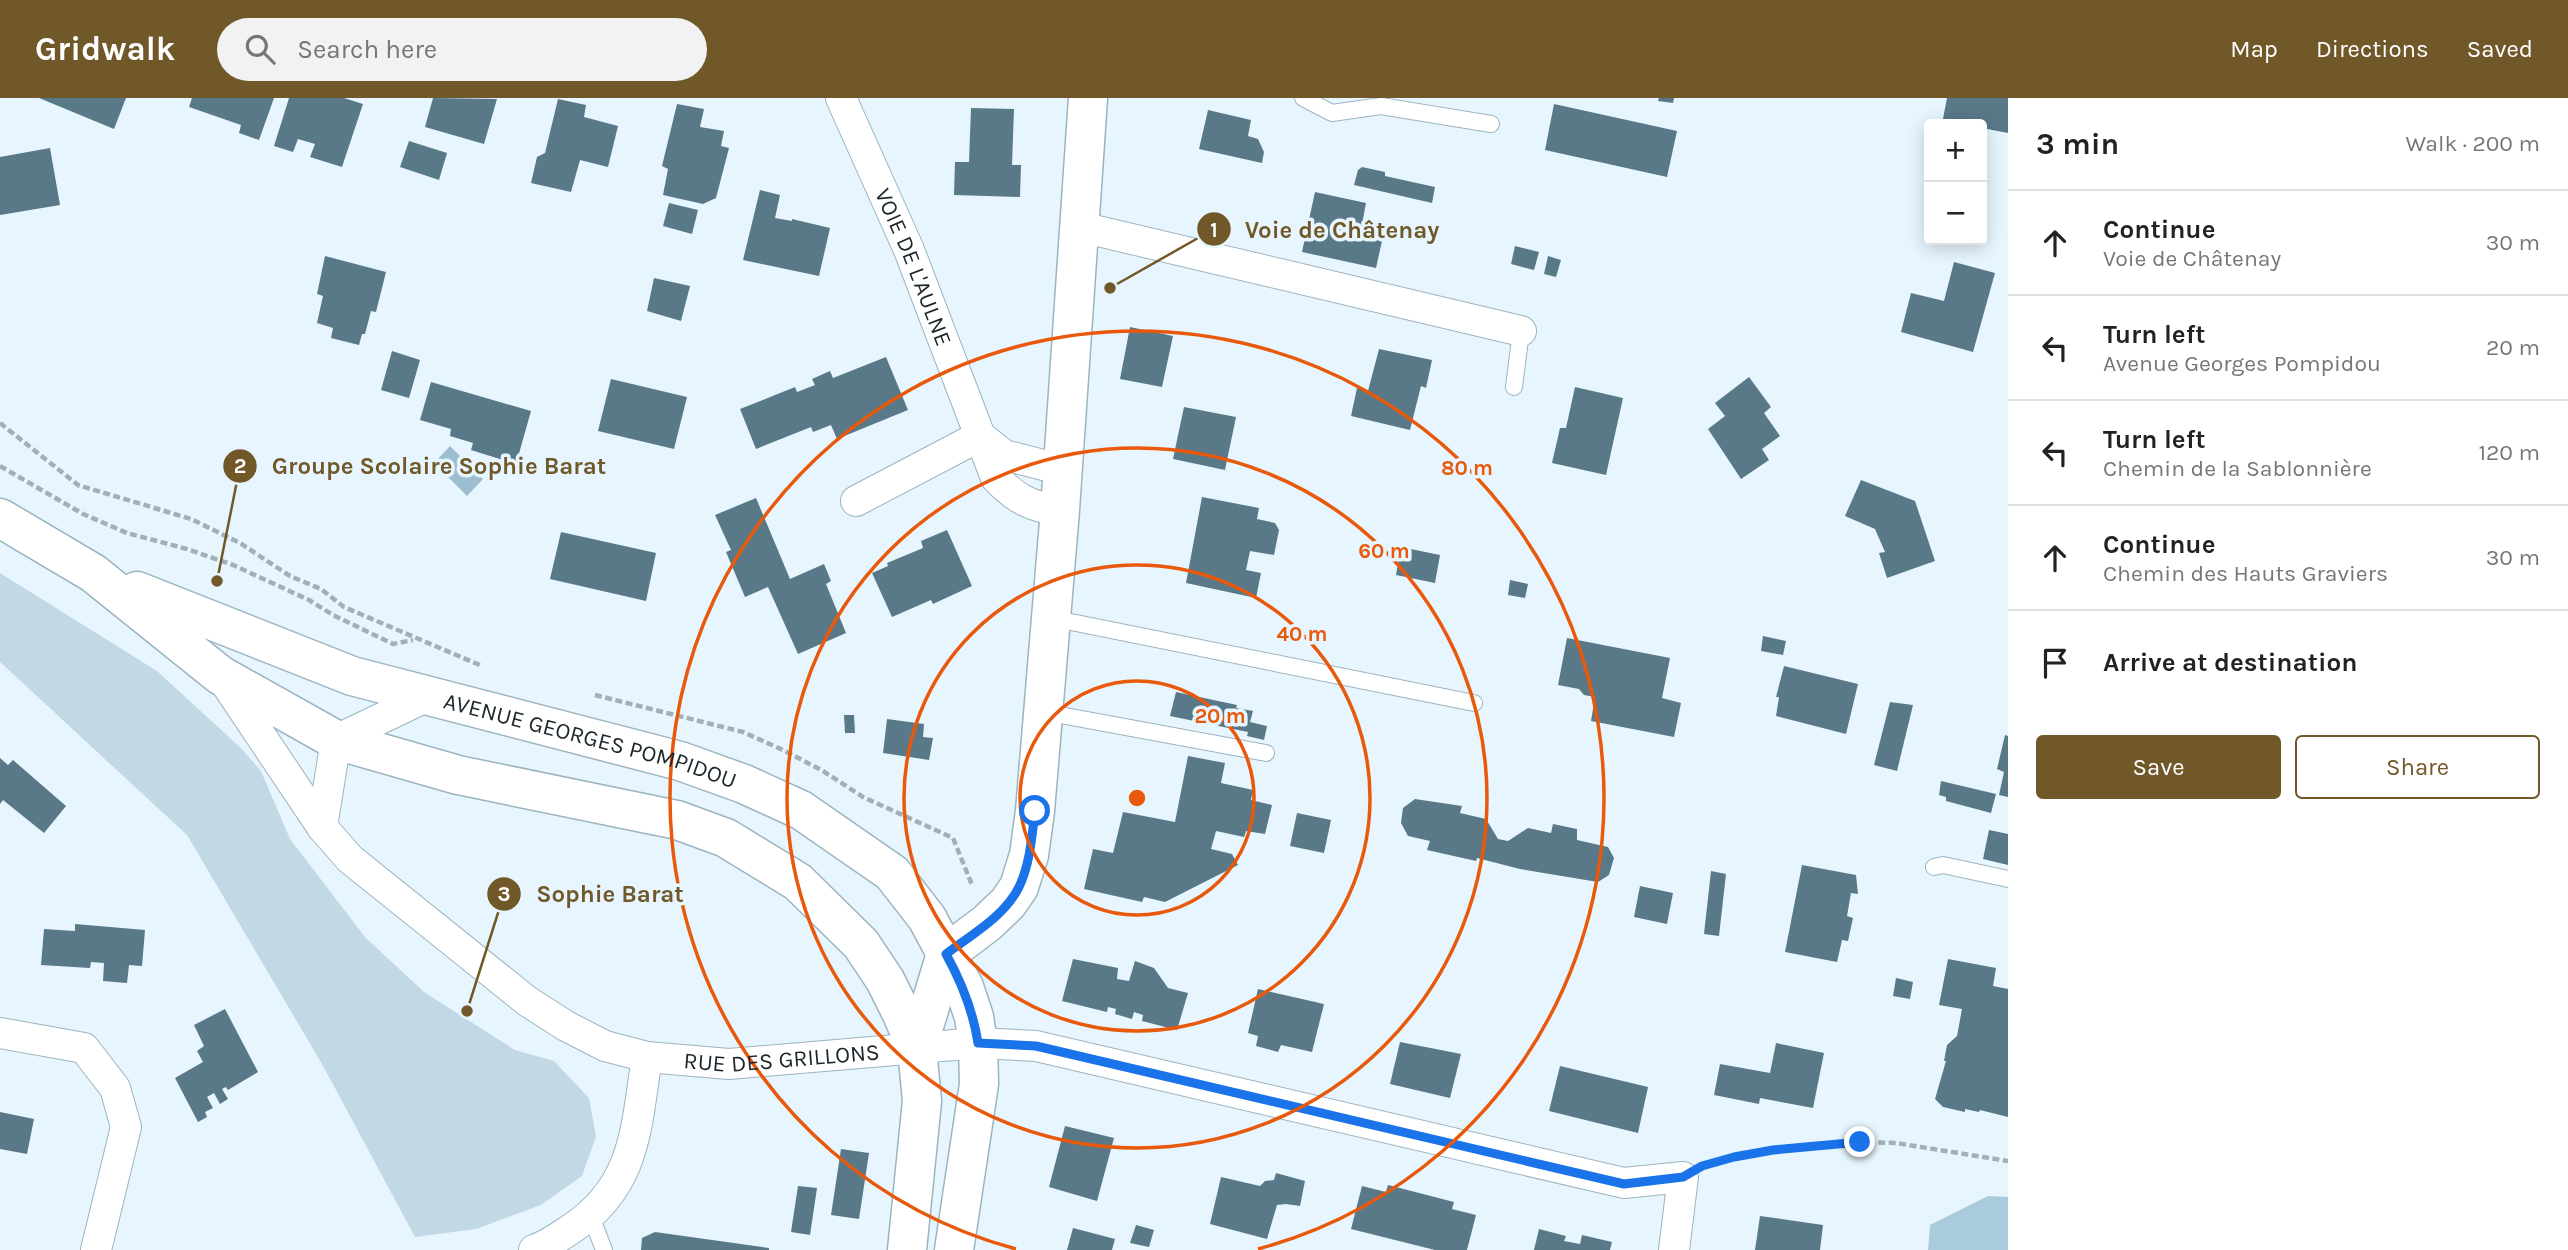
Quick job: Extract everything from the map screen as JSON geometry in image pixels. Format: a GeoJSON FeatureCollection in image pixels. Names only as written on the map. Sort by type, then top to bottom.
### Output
{"type":"FeatureCollection","features":[{"type":"Feature","properties":{"kind":"main road"},"geometry":{"type":"LineString","coordinates":[[907,1250],[922,1101],[917,1049],[946,954],[987,923],[1008,903],[1019,887],[1031,844],[1060,510],[1088,98]]}},
{"type":"Feature","properties":{"kind":"main road","name":"AVENUE GEORGES POMPIDOU"},"geometry":{"type":"LineString","coordinates":[[0,518],[93,573],[220,675],[336,740],[458,775],[677,820],[726,838],[798,882],[861,944],[885,980],[917,1049]]}},
{"type":"Feature","properties":{"kind":"main road","name":"AVENUE GEORGES POMPIDOU"},"geometry":{"type":"LineString","coordinates":[[93,573],[352,676],[680,761],[744,784],[801,810],[892,873],[927,918],[964,987],[974,1017],[979,1084],[954,1250]]}},
{"type":"Feature","properties":{"kind":"street","name":"VOIE DE L'AULNE"},"geometry":{"type":"LineString","coordinates":[[841,98],[909,250],[996,478],[1009,492],[1027,504],[1060,510]]}},
{"type":"Feature","properties":{"kind":"street"},"geometry":{"type":"LineString","coordinates":[[1080,227],[1521,331]]}},
{"type":"Feature","properties":{"kind":"street"},"geometry":{"type":"LineString","coordinates":[[856,501],[980,436],[1004,455],[1063,470]]}},
{"type":"Feature","properties":{"kind":"street","name":"RUE DES GRILLONS"},"geometry":{"type":"LineString","coordinates":[[220,675],[322,827],[351,859],[527,1001],[566,1026],[605,1046],[647,1057],[729,1065],[978,1043],[1036,1046],[1624,1184],[1683,1177]]}},
{"type":"Feature","properties":{"kind":"street"},"geometry":{"type":"LineString","coordinates":[[322,827],[336,740],[426,697]]}},
{"type":"Feature","properties":{"kind":"street"},"geometry":{"type":"LineString","coordinates":[[0,1033],[84,1048],[115,1088],[126,1127],[96,1250]]}},
{"type":"Feature","properties":{"kind":"street"},"geometry":{"type":"LineString","coordinates":[[534,1250],[544,1247],[591,1216],[623,1175],[632,1148],[647,1057]]}},
{"type":"Feature","properties":{"kind":"street"},"geometry":{"type":"LineString","coordinates":[[1674,1250],[1683,1177]]}},
{"type":"Feature","properties":{"kind":"lane"},"geometry":{"type":"LineString","coordinates":[[1303,98],[1332,113],[1381,106],[1491,124]]}},
{"type":"Feature","properties":{"kind":"lane"},"geometry":{"type":"LineString","coordinates":[[1514,387],[1521,331]]}},
{"type":"Feature","properties":{"kind":"lane"},"geometry":{"type":"LineString","coordinates":[[1051,618],[1474,703]]}},
{"type":"Feature","properties":{"kind":"lane"},"geometry":{"type":"LineString","coordinates":[[1044,712],[1266,753]]}},
{"type":"Feature","properties":{"kind":"lane"},"geometry":{"type":"LineString","coordinates":[[1934,867],[1943,865],[2008,878]]}},
{"type":"Feature","properties":{"kind":"lane"},"geometry":{"type":"LineString","coordinates":[[591,1216],[604,1250]]}},
{"type":"Feature","properties":{"kind":"path"},"geometry":{"type":"LineString","coordinates":[[0,423],[78,485],[191,519],[240,543],[290,576],[321,589],[344,607],[415,639],[393,644],[379,639],[309,600],[233,565],[127,533],[83,514],[0,466]]}},
{"type":"Feature","properties":{"kind":"path"},"geometry":{"type":"LineString","coordinates":[[1683,1177],[1702,1166],[1734,1157],[1773,1150],[1860,1142],[1896,1143],[2008,1161]]}},
{"type":"Feature","properties":{"kind":"shaded area"},"geometry":{"type":"Polygon","coordinates":[[[450,446],[483,479],[467,496],[434,463],[450,446]]]}},
{"type":"Feature","properties":{"kind":"shaded area"},"geometry":{"type":"Polygon","coordinates":[[[0,573],[157,671],[241,748],[261,771],[290,839],[365,937],[424,992],[515,1050],[554,1061],[589,1098],[596,1137],[582,1176],[541,1205],[476,1229],[415,1237],[322,1064],[187,835],[0,662],[0,573]]]}},
{"type":"Feature","properties":{"kind":"shaded area"},"geometry":{"type":"Polygon","coordinates":[[[1988,1196],[2008,1197],[2008,1250],[1928,1250],[1930,1225],[1988,1196]]]}},
{"type":"Feature","properties":{"kind":"building"},"geometry":{"type":"Polygon","coordinates":[[[39,98],[126,98],[114,129],[39,98]]]}},
{"type":"Feature","properties":{"kind":"building"},"geometry":{"type":"Polygon","coordinates":[[[192,98],[274,98],[259,140],[239,133],[241,125],[189,107],[192,98]]]}},
{"type":"Feature","properties":{"kind":"building"},"geometry":{"type":"Polygon","coordinates":[[[289,98],[344,98],[363,104],[342,167],[310,157],[315,144],[298,139],[293,152],[274,146],[289,98]]]}},
{"type":"Feature","properties":{"kind":"building"},"geometry":{"type":"Polygon","coordinates":[[[433,98],[497,99],[484,144],[425,127],[433,98]]]}},
{"type":"Feature","properties":{"kind":"building"},"geometry":{"type":"Polygon","coordinates":[[[1659,98],[1674,98],[1673,103],[1658,101],[1659,98]]]}},
{"type":"Feature","properties":{"kind":"building"},"geometry":{"type":"Polygon","coordinates":[[[1947,98],[2008,98],[2008,133],[1987,129],[1987,119],[1943,119],[1947,98]]]}},
{"type":"Feature","properties":{"kind":"building"},"geometry":{"type":"Polygon","coordinates":[[[558,99],[586,105],[584,117],[618,126],[608,167],[580,160],[571,192],[531,183],[537,157],[545,153],[558,99]]]}},
{"type":"Feature","properties":{"kind":"building"},"geometry":{"type":"Polygon","coordinates":[[[677,104],[704,109],[700,127],[724,131],[721,146],[729,148],[716,198],[703,204],[663,195],[668,169],[662,166],[677,104]]]}},
{"type":"Feature","properties":{"kind":"building"},"geometry":{"type":"Polygon","coordinates":[[[1554,104],[1677,131],[1667,177],[1545,150],[1554,104]]]}},
{"type":"Feature","properties":{"kind":"building"},"geometry":{"type":"Polygon","coordinates":[[[971,108],[1014,109],[1012,165],[1021,165],[1020,197],[954,195],[955,162],[969,162],[971,108]]]}},
{"type":"Feature","properties":{"kind":"building"},"geometry":{"type":"Polygon","coordinates":[[[1208,110],[1251,120],[1248,136],[1258,139],[1264,152],[1262,163],[1199,149],[1208,110]]]}},
{"type":"Feature","properties":{"kind":"building"},"geometry":{"type":"Polygon","coordinates":[[[409,141],[447,153],[439,180],[400,167],[409,141]]]}},
{"type":"Feature","properties":{"kind":"building"},"geometry":{"type":"Polygon","coordinates":[[[50,148],[60,205],[0,215],[0,157],[50,148]]]}},
{"type":"Feature","properties":{"kind":"building"},"geometry":{"type":"Polygon","coordinates":[[[1362,167],[1385,172],[1385,176],[1435,187],[1432,203],[1354,185],[1358,170],[1362,167]]]}},
{"type":"Feature","properties":{"kind":"building"},"geometry":{"type":"Polygon","coordinates":[[[760,190],[780,195],[775,218],[830,228],[819,276],[743,260],[760,190]]]}},
{"type":"Feature","properties":{"kind":"building"},"geometry":{"type":"Polygon","coordinates":[[[1315,192],[1366,203],[1360,235],[1382,241],[1376,268],[1302,252],[1315,192]]]}},
{"type":"Feature","properties":{"kind":"building"},"geometry":{"type":"Polygon","coordinates":[[[669,203],[698,210],[692,234],[663,226],[669,203]]]}},
{"type":"Feature","properties":{"kind":"building"},"geometry":{"type":"Polygon","coordinates":[[[1515,246],[1539,252],[1534,270],[1511,264],[1515,246]]]}},
{"type":"Feature","properties":{"kind":"building"},"geometry":{"type":"Polygon","coordinates":[[[325,256],[386,272],[376,312],[371,311],[359,345],[331,338],[333,328],[317,323],[323,296],[317,294],[325,256]]]}},
{"type":"Feature","properties":{"kind":"building"},"geometry":{"type":"Polygon","coordinates":[[[1548,256],[1561,260],[1556,277],[1544,274],[1548,256]]]}},
{"type":"Feature","properties":{"kind":"building"},"geometry":{"type":"Polygon","coordinates":[[[1954,262],[1995,273],[1973,352],[1901,332],[1911,293],[1944,301],[1954,262]]]}},
{"type":"Feature","properties":{"kind":"building"},"geometry":{"type":"Polygon","coordinates":[[[654,278],[690,286],[681,321],[647,311],[654,278]]]}},
{"type":"Feature","properties":{"kind":"building"},"geometry":{"type":"Polygon","coordinates":[[[1130,327],[1173,336],[1162,387],[1120,379],[1130,327]]]}},
{"type":"Feature","properties":{"kind":"building"},"geometry":{"type":"Polygon","coordinates":[[[1379,349],[1432,360],[1426,388],[1421,386],[1410,430],[1351,416],[1357,388],[1368,391],[1379,349]]]}},
{"type":"Feature","properties":{"kind":"building"},"geometry":{"type":"Polygon","coordinates":[[[392,351],[420,360],[409,398],[381,390],[392,351]]]}},
{"type":"Feature","properties":{"kind":"building"},"geometry":{"type":"Polygon","coordinates":[[[886,357],[908,410],[837,439],[831,425],[813,432],[811,427],[756,449],[740,409],[795,387],[797,392],[815,385],[812,379],[830,371],[833,378],[886,357]]]}},
{"type":"Feature","properties":{"kind":"building"},"geometry":{"type":"Polygon","coordinates":[[[1749,377],[1771,407],[1764,413],[1780,436],[1762,449],[1769,460],[1741,479],[1708,429],[1725,416],[1715,403],[1749,377]]]}},
{"type":"Feature","properties":{"kind":"building"},"geometry":{"type":"Polygon","coordinates":[[[611,379],[687,397],[674,449],[598,431],[611,379]]]}},
{"type":"Feature","properties":{"kind":"building"},"geometry":{"type":"Polygon","coordinates":[[[431,382],[531,411],[516,464],[471,450],[473,443],[450,436],[451,429],[420,420],[431,382]]]}},
{"type":"Feature","properties":{"kind":"building"},"geometry":{"type":"Polygon","coordinates":[[[1575,387],[1623,398],[1606,475],[1552,463],[1560,428],[1566,428],[1575,387]]]}},
{"type":"Feature","properties":{"kind":"building"},"geometry":{"type":"Polygon","coordinates":[[[1184,407],[1236,417],[1225,470],[1173,459],[1184,407]]]}},
{"type":"Feature","properties":{"kind":"building"},"geometry":{"type":"Polygon","coordinates":[[[1861,480],[1915,501],[1935,561],[1887,578],[1879,553],[1885,552],[1875,529],[1845,516],[1861,480]]]}},
{"type":"Feature","properties":{"kind":"building"},"geometry":{"type":"Polygon","coordinates":[[[1202,497],[1259,508],[1257,519],[1275,523],[1279,530],[1274,555],[1250,551],[1246,570],[1261,573],[1256,598],[1186,583],[1202,497]]]}},
{"type":"Feature","properties":{"kind":"building"},"geometry":{"type":"Polygon","coordinates":[[[756,498],[790,579],[824,564],[831,581],[826,584],[846,633],[798,654],[768,587],[745,597],[726,552],[731,550],[715,515],[756,498]]]}},
{"type":"Feature","properties":{"kind":"building"},"geometry":{"type":"Polygon","coordinates":[[[947,530],[972,586],[933,604],[931,600],[892,617],[872,573],[888,566],[887,563],[923,548],[921,541],[947,530]]]}},
{"type":"Feature","properties":{"kind":"building"},"geometry":{"type":"Polygon","coordinates":[[[561,532],[656,553],[646,601],[550,579],[561,532]]]}},
{"type":"Feature","properties":{"kind":"building"},"geometry":{"type":"Polygon","coordinates":[[[1401,547],[1440,555],[1435,583],[1396,575],[1401,547]]]}},
{"type":"Feature","properties":{"kind":"building"},"geometry":{"type":"Polygon","coordinates":[[[1510,580],[1528,584],[1525,598],[1508,595],[1510,580]]]}},
{"type":"Feature","properties":{"kind":"building"},"geometry":{"type":"Polygon","coordinates":[[[1763,636],[1786,641],[1783,655],[1761,651],[1763,636]]]}},
{"type":"Feature","properties":{"kind":"building"},"geometry":{"type":"Polygon","coordinates":[[[1567,638],[1670,658],[1662,698],[1681,703],[1674,737],[1591,721],[1595,697],[1584,695],[1579,689],[1558,685],[1567,638]]]}},
{"type":"Feature","properties":{"kind":"building"},"geometry":{"type":"Polygon","coordinates":[[[1784,666],[1858,684],[1846,734],[1776,716],[1779,697],[1776,697],[1784,666]]]}},
{"type":"Feature","properties":{"kind":"building"},"geometry":{"type":"Polygon","coordinates":[[[1176,692],[1253,711],[1250,722],[1267,726],[1264,740],[1247,736],[1248,732],[1170,716],[1176,692]]]}},
{"type":"Feature","properties":{"kind":"building"},"geometry":{"type":"Polygon","coordinates":[[[1890,702],[1913,705],[1897,771],[1874,765],[1890,702]]]}},
{"type":"Feature","properties":{"kind":"building"},"geometry":{"type":"Polygon","coordinates":[[[844,715],[854,715],[855,733],[845,733],[844,715]]]}},
{"type":"Feature","properties":{"kind":"building"},"geometry":{"type":"Polygon","coordinates":[[[887,719],[924,724],[923,737],[933,738],[929,760],[883,753],[887,719]]]}},
{"type":"Feature","properties":{"kind":"building"},"geometry":{"type":"Polygon","coordinates":[[[2005,735],[2008,736],[2008,797],[1999,795],[2004,772],[1997,769],[2005,735]]]}},
{"type":"Feature","properties":{"kind":"building"},"geometry":{"type":"Polygon","coordinates":[[[1188,756],[1225,763],[1221,783],[1253,790],[1251,800],[1272,805],[1265,834],[1246,831],[1244,837],[1216,831],[1211,849],[1232,854],[1238,865],[1165,902],[1144,897],[1142,902],[1084,889],[1093,849],[1113,853],[1123,812],[1175,822],[1188,756]]]}},
{"type":"Feature","properties":{"kind":"building"},"geometry":{"type":"Polygon","coordinates":[[[0,758],[8,765],[13,760],[66,806],[44,833],[3,800],[0,804],[0,758]]]}},
{"type":"Feature","properties":{"kind":"building"},"geometry":{"type":"Polygon","coordinates":[[[1941,781],[1996,794],[1991,813],[1946,801],[1946,797],[1939,795],[1941,781]]]}},
{"type":"Feature","properties":{"kind":"building"},"geometry":{"type":"Polygon","coordinates":[[[1415,799],[1462,806],[1460,813],[1486,819],[1498,839],[1508,841],[1528,828],[1551,833],[1553,824],[1577,829],[1577,840],[1608,847],[1614,858],[1609,875],[1598,882],[1427,850],[1430,841],[1408,836],[1401,823],[1403,808],[1415,799]]]}},
{"type":"Feature","properties":{"kind":"building"},"geometry":{"type":"Polygon","coordinates":[[[1297,813],[1331,820],[1324,853],[1290,846],[1297,813]]]}},
{"type":"Feature","properties":{"kind":"building"},"geometry":{"type":"Polygon","coordinates":[[[1989,830],[2008,834],[2008,865],[1983,859],[1989,830]]]}},
{"type":"Feature","properties":{"kind":"building"},"geometry":{"type":"Polygon","coordinates":[[[1802,865],[1856,875],[1858,894],[1851,893],[1847,916],[1853,918],[1848,941],[1842,940],[1837,962],[1785,952],[1802,865]]]}},
{"type":"Feature","properties":{"kind":"building"},"geometry":{"type":"Polygon","coordinates":[[[1711,871],[1726,874],[1719,936],[1704,934],[1711,871]]]}},
{"type":"Feature","properties":{"kind":"building"},"geometry":{"type":"Polygon","coordinates":[[[1640,886],[1673,893],[1667,924],[1634,917],[1640,886]]]}},
{"type":"Feature","properties":{"kind":"building"},"geometry":{"type":"Polygon","coordinates":[[[75,924],[145,930],[142,966],[129,965],[127,983],[103,981],[104,963],[91,962],[90,968],[41,965],[44,929],[75,931],[75,924]]]}},
{"type":"Feature","properties":{"kind":"building"},"geometry":{"type":"Polygon","coordinates":[[[1073,959],[1118,968],[1117,979],[1129,981],[1135,961],[1154,968],[1168,988],[1188,993],[1177,1030],[1142,1021],[1143,1015],[1134,1012],[1132,1019],[1115,1014],[1116,1009],[1108,1007],[1107,1012],[1062,1001],[1073,959]]]}},
{"type":"Feature","properties":{"kind":"building"},"geometry":{"type":"Polygon","coordinates":[[[1948,959],[1996,968],[1993,986],[2008,989],[2008,1117],[1980,1110],[1965,1109],[1965,1112],[1943,1107],[1935,1099],[1946,1061],[1947,1045],[1957,1036],[1962,1009],[1939,1005],[1948,959]]]}},
{"type":"Feature","properties":{"kind":"building"},"geometry":{"type":"Polygon","coordinates":[[[1896,978],[1913,982],[1910,999],[1893,996],[1896,978]]]}},
{"type":"Feature","properties":{"kind":"building"},"geometry":{"type":"Polygon","coordinates":[[[1258,989],[1324,1004],[1312,1052],[1281,1045],[1278,1052],[1256,1046],[1258,1036],[1248,1033],[1258,989]]]}},
{"type":"Feature","properties":{"kind":"building"},"geometry":{"type":"Polygon","coordinates":[[[225,1009],[258,1072],[228,1090],[226,1087],[222,1089],[228,1099],[220,1104],[214,1093],[207,1097],[213,1108],[205,1112],[207,1117],[198,1122],[175,1078],[203,1062],[197,1051],[204,1046],[194,1025],[225,1009]]]}},
{"type":"Feature","properties":{"kind":"building"},"geometry":{"type":"Polygon","coordinates":[[[1400,1042],[1461,1054],[1450,1098],[1390,1084],[1400,1042]]]}},
{"type":"Feature","properties":{"kind":"building"},"geometry":{"type":"Polygon","coordinates":[[[1776,1043],[1824,1053],[1813,1108],[1760,1098],[1759,1104],[1714,1095],[1720,1064],[1770,1073],[1776,1043]]]}},
{"type":"Feature","properties":{"kind":"building"},"geometry":{"type":"Polygon","coordinates":[[[1560,1066],[1648,1087],[1638,1133],[1549,1111],[1560,1066]]]}},
{"type":"Feature","properties":{"kind":"building"},"geometry":{"type":"Polygon","coordinates":[[[0,1112],[34,1119],[27,1154],[0,1149],[0,1112]]]}},
{"type":"Feature","properties":{"kind":"building"},"geometry":{"type":"Polygon","coordinates":[[[1065,1126],[1114,1138],[1097,1201],[1049,1187],[1065,1126]]]}},
{"type":"Feature","properties":{"kind":"building"},"geometry":{"type":"Polygon","coordinates":[[[841,1149],[869,1153],[859,1219],[831,1215],[841,1149]]]}},
{"type":"Feature","properties":{"kind":"building"},"geometry":{"type":"Polygon","coordinates":[[[1276,1173],[1305,1181],[1300,1206],[1277,1205],[1267,1239],[1210,1224],[1221,1177],[1260,1186],[1265,1181],[1274,1180],[1276,1173]]]}},
{"type":"Feature","properties":{"kind":"building"},"geometry":{"type":"Polygon","coordinates":[[[1388,1185],[1454,1202],[1452,1209],[1476,1215],[1467,1250],[1435,1250],[1351,1229],[1362,1186],[1386,1192],[1388,1185]]]}},
{"type":"Feature","properties":{"kind":"building"},"geometry":{"type":"Polygon","coordinates":[[[798,1186],[817,1188],[810,1235],[791,1232],[798,1186]]]}},
{"type":"Feature","properties":{"kind":"building"},"geometry":{"type":"Polygon","coordinates":[[[1760,1216],[1823,1225],[1820,1250],[1755,1250],[1760,1216]]]}},
{"type":"Feature","properties":{"kind":"building"},"geometry":{"type":"Polygon","coordinates":[[[1136,1225],[1154,1230],[1149,1247],[1130,1243],[1136,1225]]]}},
{"type":"Feature","properties":{"kind":"building"},"geometry":{"type":"Polygon","coordinates":[[[1073,1228],[1115,1239],[1112,1250],[1067,1250],[1073,1228]]]}},
{"type":"Feature","properties":{"kind":"building"},"geometry":{"type":"Polygon","coordinates":[[[1539,1229],[1566,1236],[1564,1241],[1580,1244],[1582,1235],[1612,1242],[1610,1250],[1534,1250],[1539,1229]]]}},
{"type":"Feature","properties":{"kind":"building"},"geometry":{"type":"Polygon","coordinates":[[[655,1232],[769,1250],[641,1250],[642,1238],[655,1232]]]}},
{"type":"Feature","properties":{"kind":"place","name":"Voie de Châtenay"},"geometry":{"type":"Point","coordinates":[1110,288]}},
{"type":"Feature","properties":{"kind":"place","name":"Groupe Scolaire Sophie Barat"},"geometry":{"type":"Point","coordinates":[217,581]}},
{"type":"Feature","properties":{"kind":"place","name":"Sophie Barat"},"geometry":{"type":"Point","coordinates":[467,1011]}},
{"type":"Feature","properties":{"kind":"route"},"geometry":{"type":"LineString","coordinates":[[1035,811],[1029,855],[1019,887],[1008,903],[987,923],[946,954],[964,987],[974,1017],[978,1043],[1036,1046],[1624,1184],[1683,1177],[1702,1166],[1773,1150],[1860,1142]]}}]}
